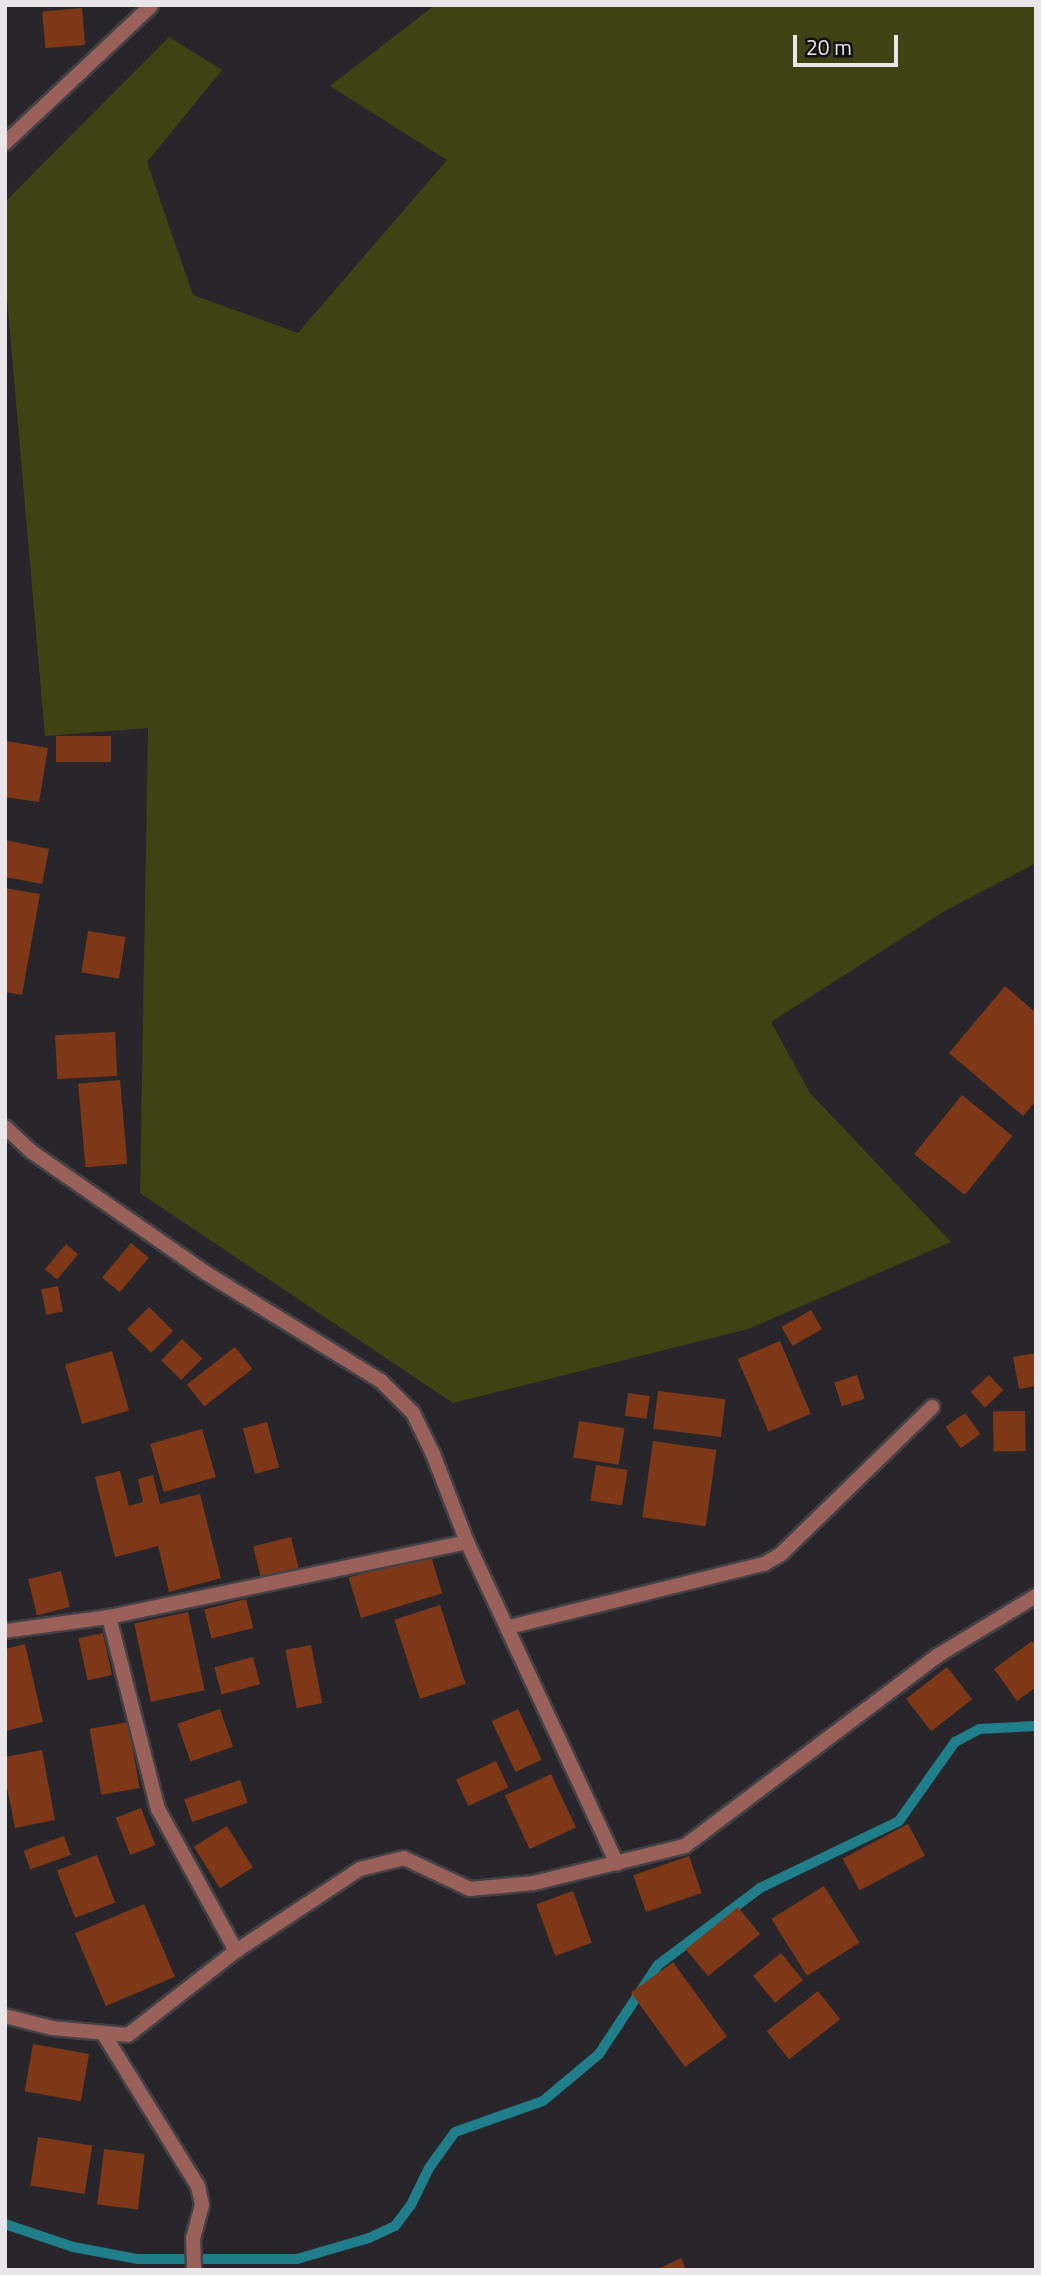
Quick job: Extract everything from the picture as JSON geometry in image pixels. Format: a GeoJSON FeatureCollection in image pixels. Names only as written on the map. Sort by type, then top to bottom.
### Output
{"type":"FeatureCollection","features":[{"type":"Feature","properties":{"kind":"street"},"geometry":{"type":"LineString","coordinates":[[5,143],[152,6]]}},
{"type":"Feature","properties":{"kind":"street"},"geometry":{"type":"LineString","coordinates":[[5,1127],[32,1152],[206,1273],[381,1381],[413,1413],[433,1454],[467,1542],[509,1627],[617,1864]]}},
{"type":"Feature","properties":{"kind":"street"},"geometry":{"type":"LineString","coordinates":[[509,1627],[764,1564],[781,1554],[932,1407]]}},
{"type":"Feature","properties":{"kind":"street"},"geometry":{"type":"LineString","coordinates":[[5,1631],[109,1617],[467,1542]]}},
{"type":"Feature","properties":{"kind":"street"},"geometry":{"type":"LineString","coordinates":[[5,2016],[52,2028],[128,2035],[236,1951],[360,1869],[404,1858],[470,1889],[534,1883],[685,1846],[937,1656],[1036,1596]]}},
{"type":"Feature","properties":{"kind":"street"},"geometry":{"type":"LineString","coordinates":[[109,1617],[158,1809],[236,1951]]}},
{"type":"Feature","properties":{"kind":"street"},"geometry":{"type":"LineString","coordinates":[[103,2033],[198,2186],[202,2205],[193,2238],[194,2270]]}},
{"type":"Feature","properties":{"kind":"green space"},"geometry":{"type":"Polygon","coordinates":[[[435,5],[1036,5],[1036,863],[943,912],[771,1022],[810,1093],[951,1242],[748,1329],[453,1403],[140,1193],[148,728],[45,736],[5,275],[5,202],[169,37],[222,70],[147,162],[193,295],[298,333],[447,160],[330,86],[435,5]]]}},
{"type":"Feature","properties":{"kind":"building"},"geometry":{"type":"Polygon","coordinates":[[[82,8],[85,45],[45,48],[42,11],[82,8]]]}},
{"type":"Feature","properties":{"kind":"building"},"geometry":{"type":"Polygon","coordinates":[[[56,736],[111,736],[111,762],[56,762],[56,736]]]}},
{"type":"Feature","properties":{"kind":"building"},"geometry":{"type":"Polygon","coordinates":[[[6,741],[48,748],[39,802],[5,797],[6,741]]]}},
{"type":"Feature","properties":{"kind":"building"},"geometry":{"type":"Polygon","coordinates":[[[5,840],[49,849],[42,884],[5,877],[5,840]]]}},
{"type":"Feature","properties":{"kind":"building"},"geometry":{"type":"Polygon","coordinates":[[[5,888],[40,894],[22,995],[5,992],[5,888]]]}},
{"type":"Feature","properties":{"kind":"building"},"geometry":{"type":"Polygon","coordinates":[[[88,931],[126,937],[119,978],[81,972],[88,931]]]}},
{"type":"Feature","properties":{"kind":"building"},"geometry":{"type":"Polygon","coordinates":[[[1005,986],[1036,1013],[1036,1101],[1023,1116],[949,1053],[1005,986]]]}},
{"type":"Feature","properties":{"kind":"building"},"geometry":{"type":"Polygon","coordinates":[[[115,1032],[117,1076],[57,1079],[55,1035],[115,1032]]]}},
{"type":"Feature","properties":{"kind":"building"},"geometry":{"type":"Polygon","coordinates":[[[120,1080],[127,1164],[85,1167],[78,1084],[120,1080]]]}},
{"type":"Feature","properties":{"kind":"building"},"geometry":{"type":"Polygon","coordinates":[[[962,1095],[1013,1136],[965,1195],[914,1154],[962,1095]]]}},
{"type":"Feature","properties":{"kind":"building"},"geometry":{"type":"Polygon","coordinates":[[[131,1243],[149,1258],[120,1292],[102,1277],[131,1243]]]}},
{"type":"Feature","properties":{"kind":"building"},"geometry":{"type":"Polygon","coordinates":[[[66,1244],[78,1254],[57,1280],[45,1269],[66,1244]]]}},
{"type":"Feature","properties":{"kind":"building"},"geometry":{"type":"Polygon","coordinates":[[[58,1286],[63,1312],[46,1315],[41,1289],[58,1286]]]}},
{"type":"Feature","properties":{"kind":"building"},"geometry":{"type":"Polygon","coordinates":[[[149,1307],[173,1331],[151,1353],[127,1329],[149,1307]]]}},
{"type":"Feature","properties":{"kind":"building"},"geometry":{"type":"Polygon","coordinates":[[[811,1310],[822,1329],[793,1346],[782,1327],[811,1310]]]}},
{"type":"Feature","properties":{"kind":"building"},"geometry":{"type":"Polygon","coordinates":[[[182,1339],[202,1358],[181,1380],[161,1361],[182,1339]]]}},
{"type":"Feature","properties":{"kind":"building"},"geometry":{"type":"Polygon","coordinates":[[[780,1341],[811,1414],[769,1432],[738,1359],[780,1341]]]}},
{"type":"Feature","properties":{"kind":"building"},"geometry":{"type":"Polygon","coordinates":[[[235,1347],[252,1369],[204,1407],[187,1385],[235,1347]]]}},
{"type":"Feature","properties":{"kind":"building"},"geometry":{"type":"Polygon","coordinates":[[[112,1351],[129,1411],[82,1424],[65,1365],[112,1351]]]}},
{"type":"Feature","properties":{"kind":"building"},"geometry":{"type":"Polygon","coordinates":[[[1036,1353],[1036,1386],[1019,1389],[1013,1357],[1036,1353]]]}},
{"type":"Feature","properties":{"kind":"building"},"geometry":{"type":"Polygon","coordinates":[[[857,1375],[865,1399],[842,1406],[834,1382],[857,1375]]]}},
{"type":"Feature","properties":{"kind":"building"},"geometry":{"type":"Polygon","coordinates":[[[989,1375],[1003,1390],[985,1407],[971,1392],[989,1375]]]}},
{"type":"Feature","properties":{"kind":"building"},"geometry":{"type":"Polygon","coordinates":[[[658,1391],[725,1399],[721,1437],[653,1429],[658,1391]]]}},
{"type":"Feature","properties":{"kind":"building"},"geometry":{"type":"Polygon","coordinates":[[[628,1393],[650,1396],[647,1419],[625,1416],[628,1393]]]}},
{"type":"Feature","properties":{"kind":"building"},"geometry":{"type":"Polygon","coordinates":[[[1025,1411],[1026,1451],[994,1452],[993,1412],[1025,1411]]]}},
{"type":"Feature","properties":{"kind":"building"},"geometry":{"type":"Polygon","coordinates":[[[965,1413],[980,1434],[961,1448],[946,1427],[965,1413]]]}},
{"type":"Feature","properties":{"kind":"building"},"geometry":{"type":"Polygon","coordinates":[[[579,1421],[624,1428],[619,1465],[573,1458],[579,1421]]]}},
{"type":"Feature","properties":{"kind":"building"},"geometry":{"type":"Polygon","coordinates":[[[267,1422],[279,1467],[255,1474],[243,1428],[267,1422]]]}},
{"type":"Feature","properties":{"kind":"building"},"geometry":{"type":"Polygon","coordinates":[[[202,1429],[216,1477],[164,1492],[150,1444],[202,1429]]]}},
{"type":"Feature","properties":{"kind":"building"},"geometry":{"type":"Polygon","coordinates":[[[653,1441],[716,1450],[706,1526],[642,1517],[653,1441]]]}},
{"type":"Feature","properties":{"kind":"building"},"geometry":{"type":"Polygon","coordinates":[[[596,1465],[628,1470],[622,1506],[590,1501],[596,1465]]]}},
{"type":"Feature","properties":{"kind":"building"},"geometry":{"type":"Polygon","coordinates":[[[120,1471],[129,1506],[143,1502],[138,1479],[153,1475],[160,1504],[200,1494],[221,1578],[169,1592],[158,1546],[115,1557],[95,1477],[120,1471]]]}},
{"type":"Feature","properties":{"kind":"building"},"geometry":{"type":"Polygon","coordinates":[[[291,1537],[299,1570],[261,1579],[253,1546],[291,1537]]]}},
{"type":"Feature","properties":{"kind":"building"},"geometry":{"type":"Polygon","coordinates":[[[430,1553],[442,1593],[361,1618],[349,1578],[430,1553]]]}},
{"type":"Feature","properties":{"kind":"building"},"geometry":{"type":"Polygon","coordinates":[[[61,1571],[70,1607],[37,1615],[28,1579],[61,1571]]]}},
{"type":"Feature","properties":{"kind":"building"},"geometry":{"type":"Polygon","coordinates":[[[246,1599],[253,1628],[212,1639],[204,1609],[246,1599]]]}},
{"type":"Feature","properties":{"kind":"building"},"geometry":{"type":"Polygon","coordinates":[[[440,1605],[466,1684],[420,1699],[394,1620],[440,1605]]]}},
{"type":"Feature","properties":{"kind":"building"},"geometry":{"type":"Polygon","coordinates":[[[188,1612],[205,1690],[151,1702],[134,1623],[188,1612]]]}},
{"type":"Feature","properties":{"kind":"building"},"geometry":{"type":"Polygon","coordinates":[[[103,1633],[112,1675],[87,1680],[79,1638],[103,1633]]]}},
{"type":"Feature","properties":{"kind":"building"},"geometry":{"type":"Polygon","coordinates":[[[1032,1641],[1036,1646],[1036,1687],[1017,1701],[994,1669],[1032,1641]]]}},
{"type":"Feature","properties":{"kind":"building"},"geometry":{"type":"Polygon","coordinates":[[[25,1644],[43,1722],[5,1731],[5,1649],[25,1644]]]}},
{"type":"Feature","properties":{"kind":"building"},"geometry":{"type":"Polygon","coordinates":[[[311,1645],[322,1703],[297,1708],[285,1650],[311,1645]]]}},
{"type":"Feature","properties":{"kind":"building"},"geometry":{"type":"Polygon","coordinates":[[[253,1657],[260,1684],[222,1694],[214,1667],[253,1657]]]}},
{"type":"Feature","properties":{"kind":"building"},"geometry":{"type":"Polygon","coordinates":[[[947,1667],[972,1699],[931,1731],[906,1699],[947,1667]]]}},
{"type":"Feature","properties":{"kind":"building"},"geometry":{"type":"Polygon","coordinates":[[[220,1709],[233,1747],[190,1761],[177,1724],[220,1709]]]}},
{"type":"Feature","properties":{"kind":"building"},"geometry":{"type":"Polygon","coordinates":[[[518,1709],[542,1760],[515,1772],[492,1721],[518,1709]]]}},
{"type":"Feature","properties":{"kind":"building"},"geometry":{"type":"Polygon","coordinates":[[[128,1722],[140,1788],[101,1795],[90,1729],[128,1722]]]}},
{"type":"Feature","properties":{"kind":"building"},"geometry":{"type":"Polygon","coordinates":[[[42,1750],[55,1820],[15,1828],[5,1777],[5,1757],[42,1750]]]}},
{"type":"Feature","properties":{"kind":"building"},"geometry":{"type":"Polygon","coordinates":[[[496,1761],[508,1787],[468,1806],[456,1780],[496,1761]]]}},
{"type":"Feature","properties":{"kind":"building"},"geometry":{"type":"Polygon","coordinates":[[[551,1774],[576,1827],[530,1849],[505,1796],[551,1774]]]}},
{"type":"Feature","properties":{"kind":"building"},"geometry":{"type":"Polygon","coordinates":[[[240,1780],[248,1803],[192,1822],[184,1799],[240,1780]]]}},
{"type":"Feature","properties":{"kind":"building"},"geometry":{"type":"Polygon","coordinates":[[[141,1808],[155,1845],[130,1855],[116,1818],[141,1808]]]}},
{"type":"Feature","properties":{"kind":"building"},"geometry":{"type":"Polygon","coordinates":[[[908,1824],[925,1856],[860,1891],[843,1859],[908,1824]]]}},
{"type":"Feature","properties":{"kind":"building"},"geometry":{"type":"Polygon","coordinates":[[[227,1826],[253,1868],[220,1888],[194,1847],[227,1826]]]}},
{"type":"Feature","properties":{"kind":"building"},"geometry":{"type":"Polygon","coordinates":[[[64,1836],[71,1855],[30,1870],[24,1851],[64,1836]]]}},
{"type":"Feature","properties":{"kind":"building"},"geometry":{"type":"Polygon","coordinates":[[[97,1855],[115,1903],[75,1918],[57,1870],[97,1855]]]}},
{"type":"Feature","properties":{"kind":"building"},"geometry":{"type":"Polygon","coordinates":[[[689,1856],[702,1893],[646,1912],[633,1875],[689,1856]]]}},
{"type":"Feature","properties":{"kind":"building"},"geometry":{"type":"Polygon","coordinates":[[[824,1886],[860,1943],[807,1976],[771,1919],[824,1886]]]}},
{"type":"Feature","properties":{"kind":"building"},"geometry":{"type":"Polygon","coordinates":[[[573,1891],[592,1943],[555,1956],[536,1904],[573,1891]]]}},
{"type":"Feature","properties":{"kind":"building"},"geometry":{"type":"Polygon","coordinates":[[[144,1904],[175,1977],[106,2006],[75,1933],[144,1904]]]}},
{"type":"Feature","properties":{"kind":"building"},"geometry":{"type":"Polygon","coordinates":[[[738,1907],[760,1934],[708,1976],[686,1949],[738,1907]]]}},
{"type":"Feature","properties":{"kind":"building"},"geometry":{"type":"Polygon","coordinates":[[[781,1953],[803,1980],[775,2003],[753,1976],[781,1953]]]}},
{"type":"Feature","properties":{"kind":"building"},"geometry":{"type":"Polygon","coordinates":[[[673,1962],[727,2036],[685,2067],[631,1993],[673,1962]]]}},
{"type":"Feature","properties":{"kind":"building"},"geometry":{"type":"Polygon","coordinates":[[[818,1991],[840,2019],[789,2059],[767,2031],[818,1991]]]}},
{"type":"Feature","properties":{"kind":"building"},"geometry":{"type":"Polygon","coordinates":[[[33,2044],[89,2054],[81,2101],[25,2091],[33,2044]]]}},
{"type":"Feature","properties":{"kind":"building"},"geometry":{"type":"Polygon","coordinates":[[[38,2137],[92,2146],[85,2194],[30,2185],[38,2137]]]}},
{"type":"Feature","properties":{"kind":"building"},"geometry":{"type":"Polygon","coordinates":[[[104,2149],[145,2154],[138,2210],[97,2205],[104,2149]]]}},
{"type":"Feature","properties":{"kind":"building"},"geometry":{"type":"Polygon","coordinates":[[[681,2258],[686,2270],[656,2270],[681,2258]]]}},
{"type":"Feature","properties":{"kind":"waterway"},"geometry":{"type":"LineString","coordinates":[[5,2224],[73,2247],[137,2259],[297,2259],[369,2238],[395,2226],[411,2205],[429,2168],[455,2132],[543,2101],[599,2054],[658,1965],[760,1888],[899,1821],[955,1742],[979,1729],[1036,1726]]}}]}
